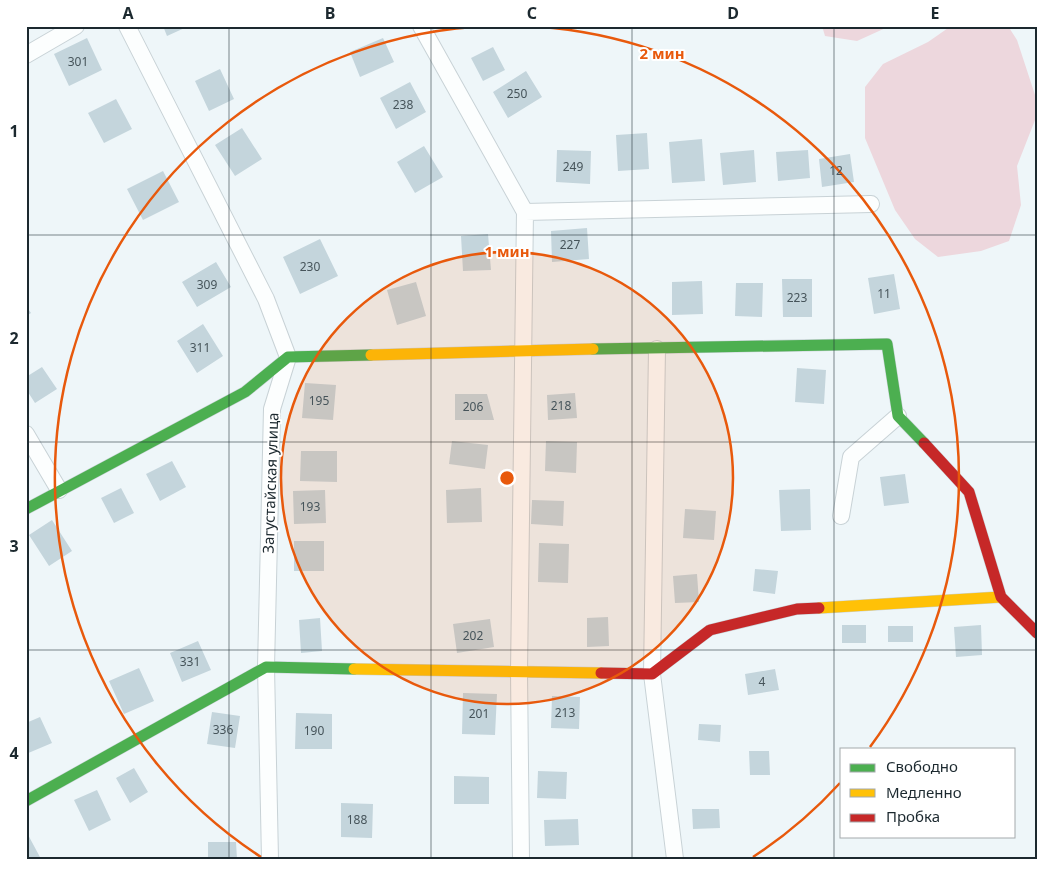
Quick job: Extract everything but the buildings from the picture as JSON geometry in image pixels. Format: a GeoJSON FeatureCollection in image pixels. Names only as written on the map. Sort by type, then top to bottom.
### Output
{"type":"FeatureCollection","features":[{"type":"Feature","properties":{"kind":"street"},"geometry":{"type":"LineString","coordinates":[[26,55],[76,26]]}},
{"type":"Feature","properties":{"kind":"street"},"geometry":{"type":"LineString","coordinates":[[127,26],[266,299],[288,357]]}},
{"type":"Feature","properties":{"kind":"street"},"geometry":{"type":"LineString","coordinates":[[421,26],[525,212],[519,672],[522,859]]}},
{"type":"Feature","properties":{"kind":"street"},"geometry":{"type":"LineString","coordinates":[[525,212],[871,204]]}},
{"type":"Feature","properties":{"kind":"street"},"geometry":{"type":"LineString","coordinates":[[26,509],[245,392],[288,357],[523,350],[887,344],[898,416],[969,492],[1001,597],[1037,633]]}},
{"type":"Feature","properties":{"kind":"street"},"geometry":{"type":"LineString","coordinates":[[657,349],[652,674],[675,859]]}},
{"type":"Feature","properties":{"kind":"street","name":"Загустайская улица"},"geometry":{"type":"LineString","coordinates":[[270,859],[266,667],[272,410],[288,357]]}},
{"type":"Feature","properties":{"kind":"street"},"geometry":{"type":"LineString","coordinates":[[841,516],[851,457],[898,416]]}},
{"type":"Feature","properties":{"kind":"street"},"geometry":{"type":"LineString","coordinates":[[26,434],[59,490]]}},
{"type":"Feature","properties":{"kind":"street"},"geometry":{"type":"LineString","coordinates":[[26,801],[266,667],[652,674],[710,630],[797,609],[1001,597]]}},
{"type":"Feature","properties":{"kind":"shaded area"},"geometry":{"type":"Polygon","coordinates":[[[822,26],[890,26],[857,41],[825,36],[822,26]]]}},
{"type":"Feature","properties":{"kind":"shaded area"},"geometry":{"type":"Polygon","coordinates":[[[951,26],[1008,26],[1017,40],[1037,101],[1037,115],[1017,166],[1021,205],[1009,241],[981,251],[938,257],[915,239],[895,210],[865,138],[865,87],[883,64],[928,42],[951,26]]]}},
{"type":"Feature","properties":{"kind":"traffic: fast"},"geometry":{"type":"LineString","coordinates":[[593,349],[887,344],[898,416],[924,443]]}},
{"type":"Feature","properties":{"kind":"traffic: fast"},"geometry":{"type":"LineString","coordinates":[[26,509],[245,392],[288,357],[371,355]]}},
{"type":"Feature","properties":{"kind":"traffic: fast"},"geometry":{"type":"LineString","coordinates":[[26,801],[266,667],[354,669]]}},
{"type":"Feature","properties":{"kind":"traffic: slow"},"geometry":{"type":"LineString","coordinates":[[371,355],[593,349]]}},
{"type":"Feature","properties":{"kind":"traffic: slow"},"geometry":{"type":"LineString","coordinates":[[819,608],[1001,597]]}},
{"type":"Feature","properties":{"kind":"traffic: slow"},"geometry":{"type":"LineString","coordinates":[[354,669],[601,673]]}},
{"type":"Feature","properties":{"kind":"traffic: jam"},"geometry":{"type":"LineString","coordinates":[[924,443],[969,492],[1001,597],[1037,633]]}},
{"type":"Feature","properties":{"kind":"traffic: jam"},"geometry":{"type":"LineString","coordinates":[[601,673],[652,674],[710,630],[797,609],[819,608]]}}]}
